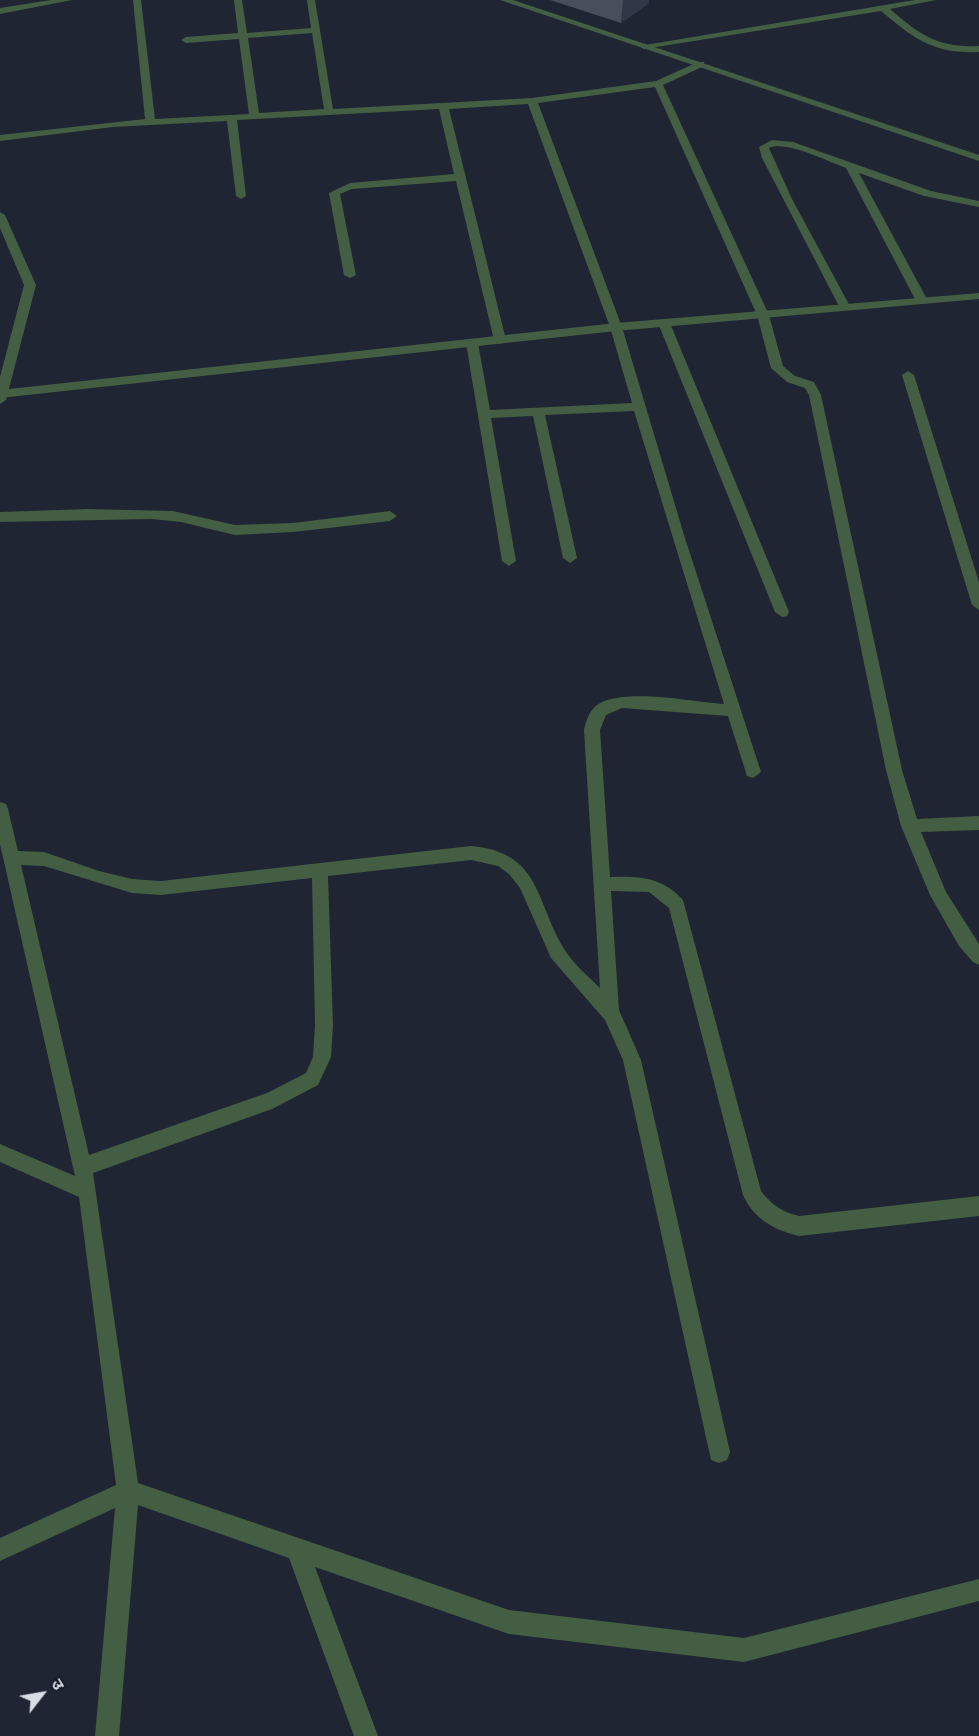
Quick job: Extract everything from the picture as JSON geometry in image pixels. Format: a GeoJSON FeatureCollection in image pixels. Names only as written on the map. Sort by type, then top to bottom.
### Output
{"type":"FeatureCollection","features":[{"type":"Feature","properties":{"kind":"street"},"geometry":{"type":"LineString","coordinates":[[0,11],[68,0]]}},
{"type":"Feature","properties":{"kind":"street"},"geometry":{"type":"LineString","coordinates":[[137,0],[150,123]]}},
{"type":"Feature","properties":{"kind":"street"},"geometry":{"type":"LineString","coordinates":[[238,0],[254,116]]}},
{"type":"Feature","properties":{"kind":"street"},"geometry":{"type":"LineString","coordinates":[[311,0],[329,112]]}},
{"type":"Feature","properties":{"kind":"street"},"geometry":{"type":"LineString","coordinates":[[504,0],[979,158]]}},
{"type":"Feature","properties":{"kind":"street"},"geometry":{"type":"LineString","coordinates":[[644,46],[932,0]]}},
{"type":"Feature","properties":{"kind":"street"},"geometry":{"type":"LineString","coordinates":[[883,8],[929,44],[949,50],[979,49]]}},
{"type":"Feature","properties":{"kind":"street"},"geometry":{"type":"LineString","coordinates":[[186,40],[316,30]]}},
{"type":"Feature","properties":{"kind":"street"},"geometry":{"type":"LineString","coordinates":[[0,138],[113,124],[532,101],[658,84],[701,64]]}},
{"type":"Feature","properties":{"kind":"street"},"geometry":{"type":"LineString","coordinates":[[658,84],[763,315],[777,368],[791,379],[810,385],[815,395],[894,770],[909,826],[955,925],[979,957]]}},
{"type":"Feature","properties":{"kind":"street"},"geometry":{"type":"LineString","coordinates":[[532,101],[616,327],[677,536],[753,772]]}},
{"type":"Feature","properties":{"kind":"street"},"geometry":{"type":"LineString","coordinates":[[443,106],[500,340]]}},
{"type":"Feature","properties":{"kind":"street"},"geometry":{"type":"LineString","coordinates":[[232,118],[241,196]]}},
{"type":"Feature","properties":{"kind":"street"},"geometry":{"type":"LineString","coordinates":[[845,308],[776,177],[764,153],[764,147],[772,143],[789,144],[928,194],[979,204]]}},
{"type":"Feature","properties":{"kind":"street"},"geometry":{"type":"LineString","coordinates":[[852,166],[922,301]]}},
{"type":"Feature","properties":{"kind":"street"},"geometry":{"type":"LineString","coordinates":[[350,275],[334,193],[350,186],[461,177]]}},
{"type":"Feature","properties":{"kind":"street"},"geometry":{"type":"LineString","coordinates":[[0,215],[30,285],[1,396],[616,327],[979,296]]}},
{"type":"Feature","properties":{"kind":"street"},"geometry":{"type":"LineString","coordinates":[[664,323],[782,612]]}},
{"type":"Feature","properties":{"kind":"street"},"geometry":{"type":"LineString","coordinates":[[472,343],[509,561]]}},
{"type":"Feature","properties":{"kind":"street"},"geometry":{"type":"LineString","coordinates":[[908,375],[979,605]]}},
{"type":"Feature","properties":{"kind":"street"},"geometry":{"type":"LineString","coordinates":[[484,414],[639,407]]}},
{"type":"Feature","properties":{"kind":"street"},"geometry":{"type":"LineString","coordinates":[[538,411],[570,558]]}},
{"type":"Feature","properties":{"kind":"street"},"geometry":{"type":"LineString","coordinates":[[0,517],[105,513],[151,514],[177,516],[211,527],[250,530],[390,516]]}},
{"type":"Feature","properties":{"kind":"street"},"geometry":{"type":"LineString","coordinates":[[610,1012],[592,730],[595,715],[605,707],[622,702],[734,711]]}},
{"type":"Feature","properties":{"kind":"street"},"geometry":{"type":"LineString","coordinates":[[0,809],[88,1191],[128,1491],[107,1736]]}},
{"type":"Feature","properties":{"kind":"street"},"geometry":{"type":"LineString","coordinates":[[909,826],[979,823]]}},
{"type":"Feature","properties":{"kind":"street"},"geometry":{"type":"LineString","coordinates":[[11,858],[44,859],[99,878],[132,886],[161,888],[471,853],[489,854],[502,859],[519,873],[531,892],[556,950],[566,966],[610,1012],[620,1029],[632,1060],[719,1452]]}},
{"type":"Feature","properties":{"kind":"street"},"geometry":{"type":"LineString","coordinates":[[83,1167],[272,1100],[312,1079],[322,1057],[324,1025],[321,869]]}},
{"type":"Feature","properties":{"kind":"street"},"geometry":{"type":"LineString","coordinates":[[601,884],[650,884],[666,891],[677,905],[753,1195],[763,1211],[782,1222],[799,1226],[979,1206]]}},
{"type":"Feature","properties":{"kind":"street"},"geometry":{"type":"LineString","coordinates":[[0,1153],[88,1191]]}},
{"type":"Feature","properties":{"kind":"street"},"geometry":{"type":"LineString","coordinates":[[0,1550],[128,1491],[509,1622],[744,1650],[979,1590]]}},
{"type":"Feature","properties":{"kind":"street"},"geometry":{"type":"LineString","coordinates":[[297,1548],[366,1736]]}}]}
